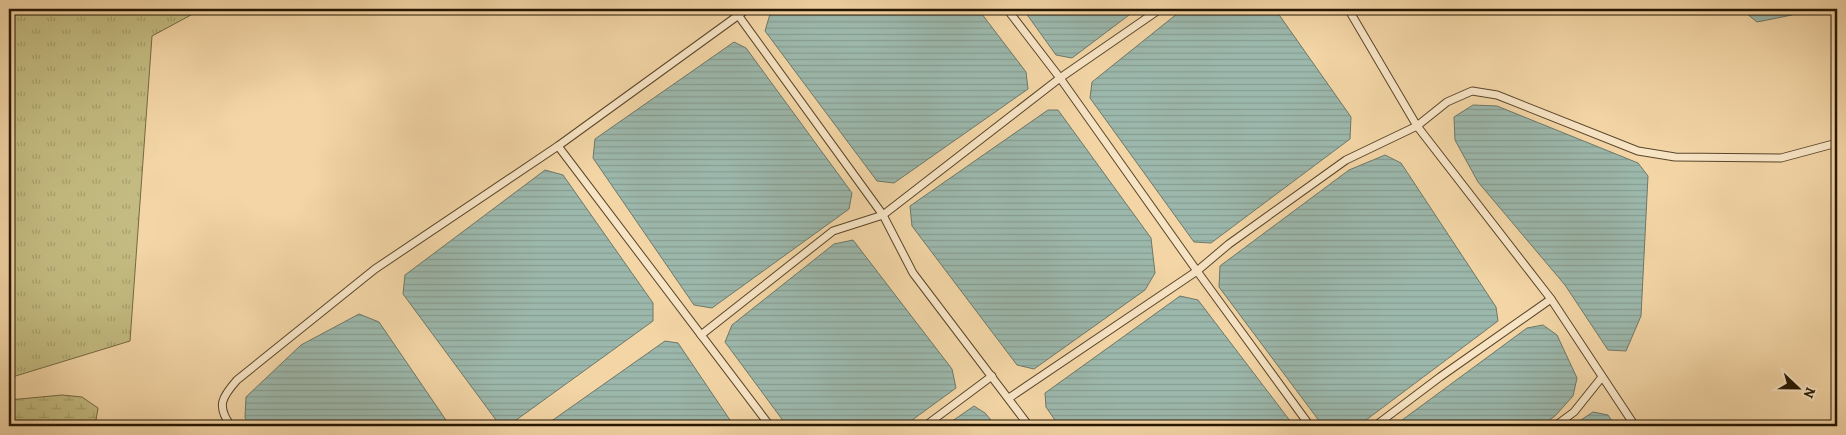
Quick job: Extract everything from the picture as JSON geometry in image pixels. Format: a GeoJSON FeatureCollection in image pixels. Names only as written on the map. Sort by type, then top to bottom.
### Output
{"type":"FeatureCollection","features":[{"type":"Feature","properties":{"kind":"lane"},"geometry":{"type":"LineString","coordinates":[[231,426],[224,417],[222,404],[224,394],[237,380],[375,269],[558,146],[747,9]]}},
{"type":"Feature","properties":{"kind":"lane"},"geometry":{"type":"LineString","coordinates":[[1007,9],[1060,78],[1310,426]]}},
{"type":"Feature","properties":{"kind":"lane"},"geometry":{"type":"LineString","coordinates":[[701,335],[833,232],[883,216],[1060,78],[1160,9]]}},
{"type":"Feature","properties":{"kind":"lane"},"geometry":{"type":"LineString","coordinates":[[1346,9],[1350,12],[1417,126],[1551,299],[1635,426]]}},
{"type":"Feature","properties":{"kind":"lane"},"geometry":{"type":"LineString","coordinates":[[738,15],[883,216],[913,274],[1029,426]]}},
{"type":"Feature","properties":{"kind":"lane"},"geometry":{"type":"LineString","coordinates":[[1009,398],[1197,271],[1228,244],[1346,160],[1417,126],[1447,102],[1472,91],[1497,95],[1638,151],[1675,157],[1781,158],[1837,143]]}},
{"type":"Feature","properties":{"kind":"lane"},"geometry":{"type":"LineString","coordinates":[[558,146],[770,426]]}},
{"type":"Feature","properties":{"kind":"lane"},"geometry":{"type":"LineString","coordinates":[[1375,426],[1440,377],[1551,299]]}},
{"type":"Feature","properties":{"kind":"lane"},"geometry":{"type":"LineString","coordinates":[[925,426],[992,376]]}},
{"type":"Feature","properties":{"kind":"lane"},"geometry":{"type":"LineString","coordinates":[[1555,426],[1574,412],[1602,377]]}},
{"type":"Feature","properties":{"kind":"green space"},"geometry":{"type":"Polygon","coordinates":[[[9,9],[202,9],[152,36],[130,341],[9,378],[9,9]]]}},
{"type":"Feature","properties":{"kind":"green space"},"geometry":{"type":"Polygon","coordinates":[[[62,395],[82,397],[98,408],[95,426],[9,426],[9,400],[62,395]]]}},
{"type":"Feature","properties":{"kind":"shaded area"},"geometry":{"type":"Polygon","coordinates":[[[777,9],[978,9],[1026,72],[1028,89],[894,183],[877,181],[765,31],[770,14],[777,9]]]}},
{"type":"Feature","properties":{"kind":"shaded area"},"geometry":{"type":"Polygon","coordinates":[[[1023,9],[1137,9],[1072,58],[1056,55],[1023,9]]]}},
{"type":"Feature","properties":{"kind":"shaded area"},"geometry":{"type":"Polygon","coordinates":[[[1183,9],[1275,9],[1351,117],[1350,139],[1211,243],[1194,242],[1090,98],[1092,82],[1183,9]]]}},
{"type":"Feature","properties":{"kind":"shaded area"},"geometry":{"type":"Polygon","coordinates":[[[1741,9],[1799,9],[1792,15],[1757,22],[1741,9]]]}},
{"type":"Feature","properties":{"kind":"shaded area"},"geometry":{"type":"Polygon","coordinates":[[[734,42],[746,48],[852,193],[849,209],[712,308],[694,305],[593,158],[595,139],[734,42]]]}},
{"type":"Feature","properties":{"kind":"shaded area"},"geometry":{"type":"Polygon","coordinates":[[[1473,105],[1497,106],[1638,163],[1648,176],[1641,316],[1626,351],[1608,350],[1565,285],[1478,182],[1455,140],[1454,117],[1473,105]]]}},
{"type":"Feature","properties":{"kind":"shaded area"},"geometry":{"type":"Polygon","coordinates":[[[1048,110],[1058,110],[1151,238],[1155,273],[1145,290],[1034,369],[1017,365],[912,226],[910,206],[1048,110]]]}},
{"type":"Feature","properties":{"kind":"shaded area"},"geometry":{"type":"Polygon","coordinates":[[[1385,155],[1401,163],[1496,307],[1498,321],[1358,426],[1323,426],[1219,287],[1220,266],[1349,170],[1385,155]]]}},
{"type":"Feature","properties":{"kind":"shaded area"},"geometry":{"type":"Polygon","coordinates":[[[545,170],[563,175],[653,303],[653,321],[512,423],[499,424],[403,294],[405,275],[545,170]]]}},
{"type":"Feature","properties":{"kind":"shaded area"},"geometry":{"type":"Polygon","coordinates":[[[853,240],[952,369],[956,388],[904,426],[787,426],[725,342],[732,325],[834,244],[853,240]]]}},
{"type":"Feature","properties":{"kind":"shaded area"},"geometry":{"type":"Polygon","coordinates":[[[1180,296],[1198,300],[1294,426],[1059,426],[1046,407],[1045,393],[1180,296]]]}},
{"type":"Feature","properties":{"kind":"shaded area"},"geometry":{"type":"Polygon","coordinates":[[[359,314],[379,322],[450,426],[251,426],[245,418],[246,397],[301,345],[359,314]]]}},
{"type":"Feature","properties":{"kind":"shaded area"},"geometry":{"type":"Polygon","coordinates":[[[1543,325],[1557,335],[1577,378],[1573,396],[1555,416],[1541,426],[1394,426],[1527,328],[1543,325]]]}},
{"type":"Feature","properties":{"kind":"shaded area"},"geometry":{"type":"Polygon","coordinates":[[[665,341],[678,343],[734,426],[549,426],[550,422],[665,341]]]}},
{"type":"Feature","properties":{"kind":"shaded area"},"geometry":{"type":"Polygon","coordinates":[[[974,406],[985,413],[996,426],[945,426],[974,406]]]}},
{"type":"Feature","properties":{"kind":"shaded area"},"geometry":{"type":"Polygon","coordinates":[[[1593,412],[1608,415],[1615,426],[1572,426],[1593,412]]]}}]}
